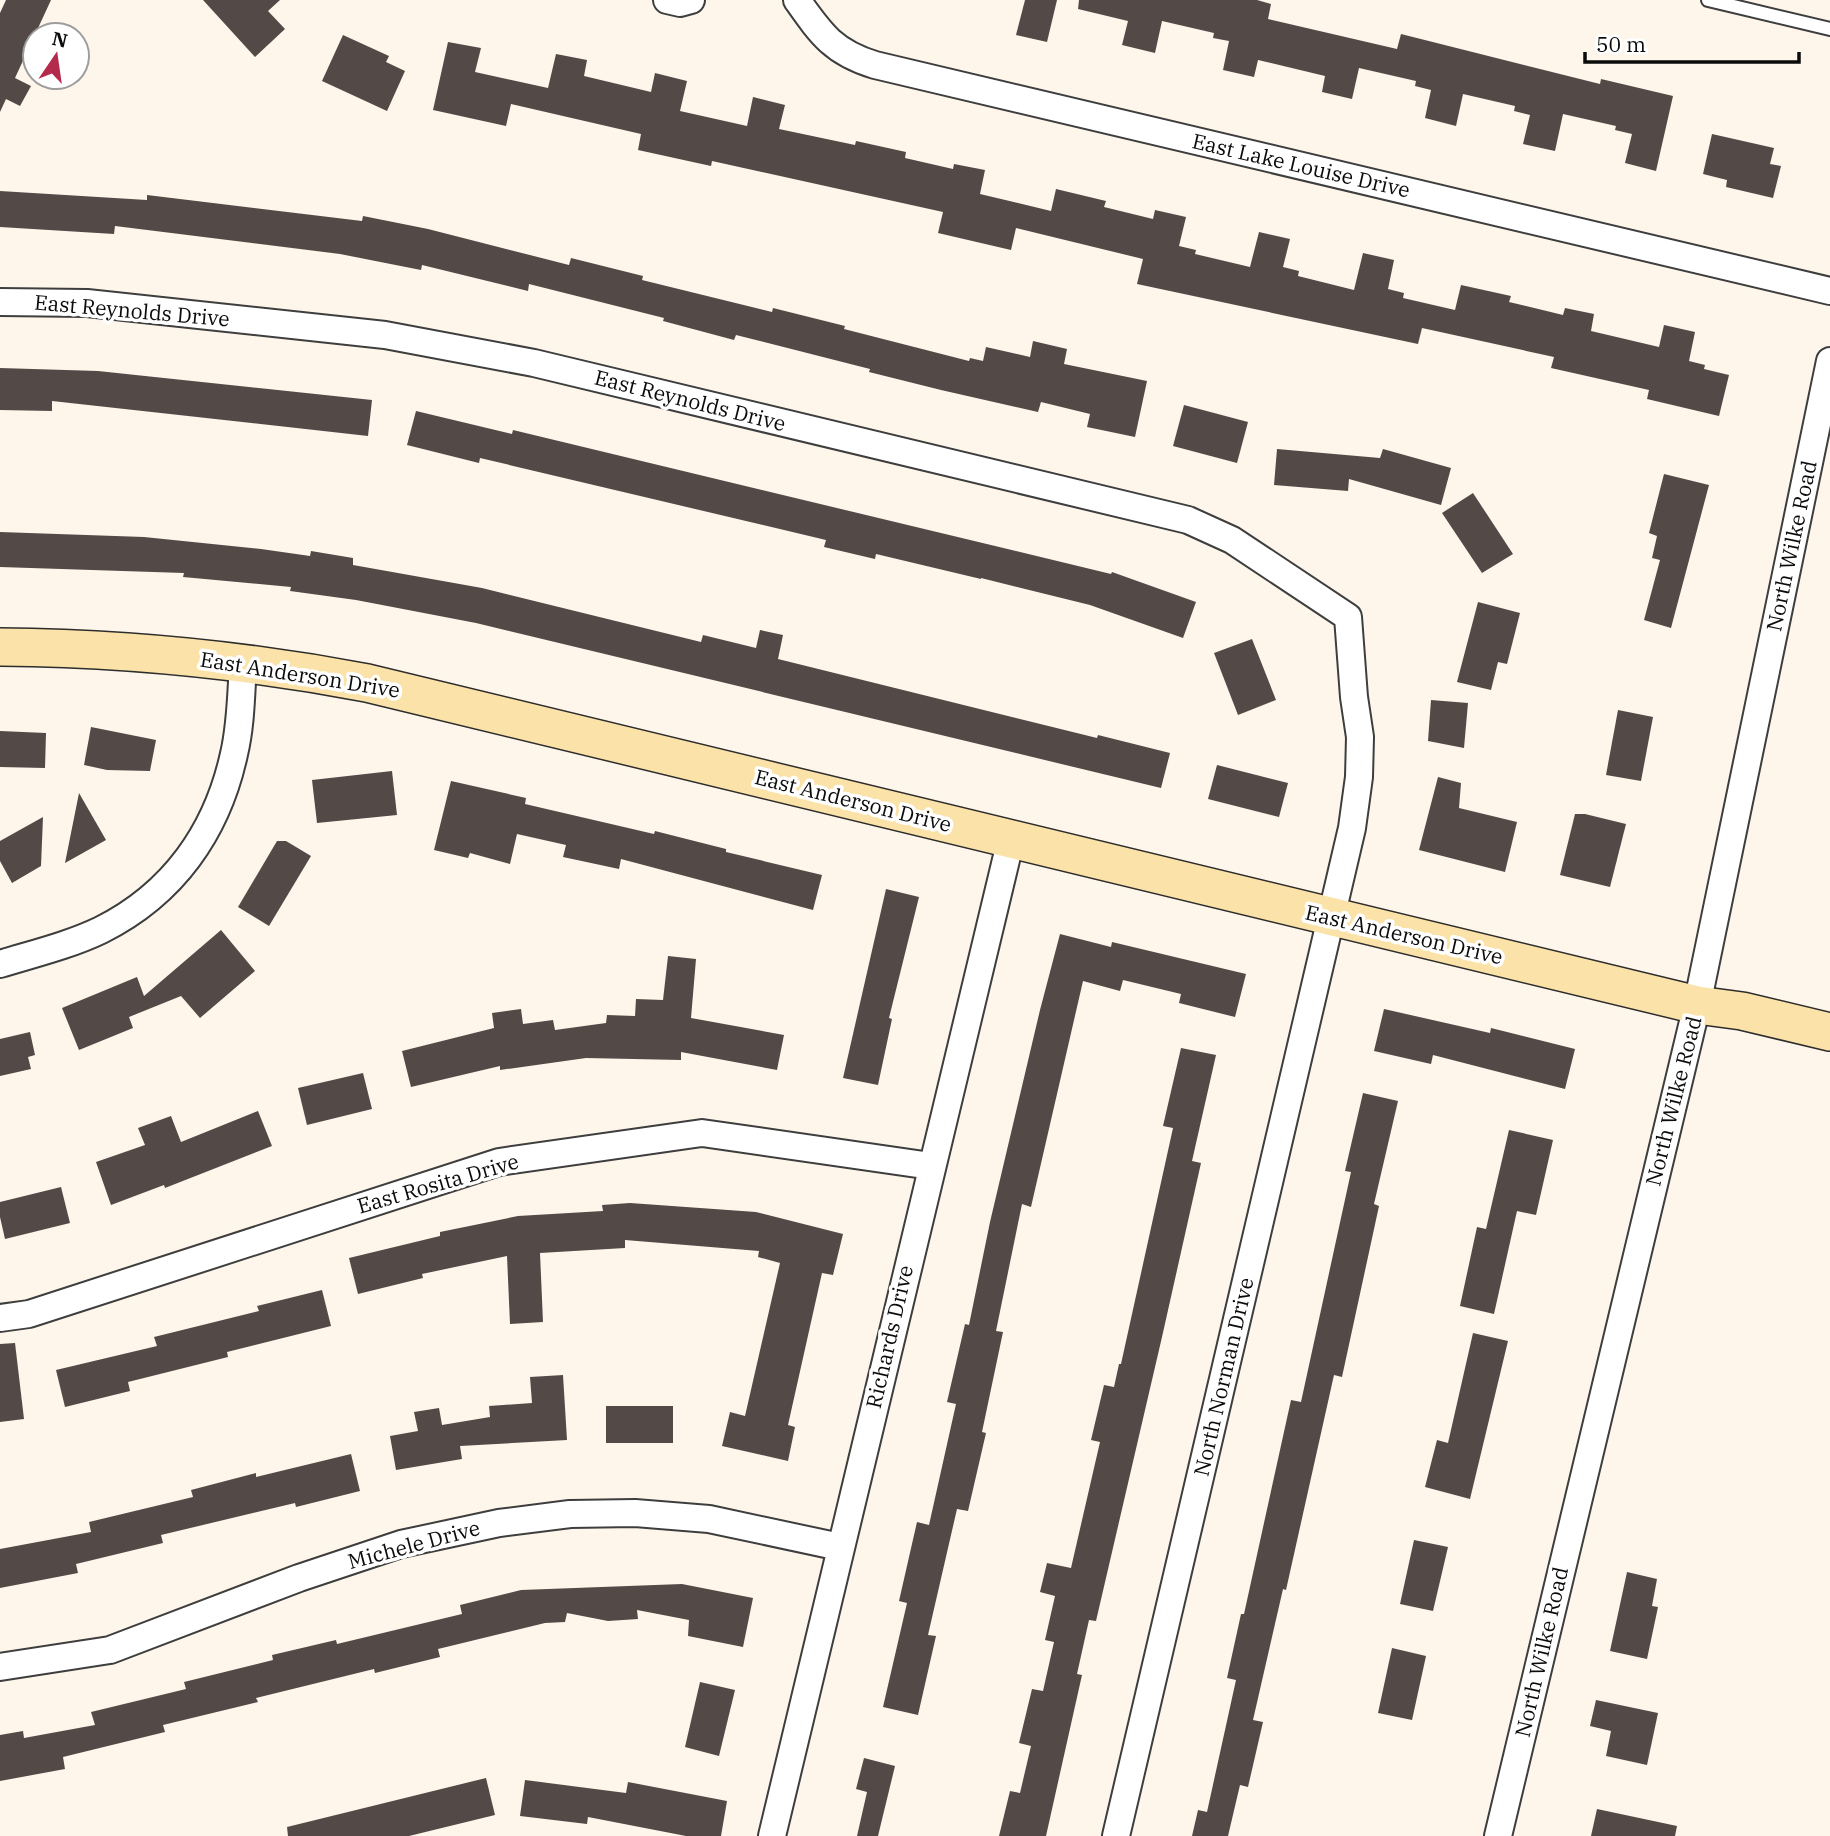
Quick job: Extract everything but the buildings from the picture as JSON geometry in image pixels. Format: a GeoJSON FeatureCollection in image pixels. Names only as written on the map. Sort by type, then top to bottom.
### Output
{"type":"FeatureCollection","features":[{"type":"Feature","properties":{"kind":"street"},"geometry":{"type":"LineString","coordinates":[[667,0],[680,3],[691,0]]}},
{"type":"Feature","properties":{"kind":"street","name":"East Lake Louise Drive"},"geometry":{"type":"LineString","coordinates":[[797,0],[823,37],[843,52],[875,65],[1830,291]]}},
{"type":"Feature","properties":{"kind":"street","name":"East Reynolds Drive"},"geometry":{"type":"LineString","coordinates":[[0,302],[87,303],[372,334],[534,363],[1188,520],[1232,540],[1348,617]]}},
{"type":"Feature","properties":{"kind":"street","name":"North Wilke Road"},"geometry":{"type":"LineString","coordinates":[[1498,1836],[1697,1005],[1830,361]]}},
{"type":"Feature","properties":{"kind":"street","name":"North Norman Drive"},"geometry":{"type":"LineString","coordinates":[[1116,1836],[1352,828],[1359,777],[1360,737],[1348,617]]}},
{"type":"Feature","properties":{"kind":"street","name":"East Anderson Drive"},"geometry":{"type":"LineString","coordinates":[[0,647],[79,648],[243,664],[314,673],[418,693],[1697,1005],[1742,1011],[1830,1032]]}},
{"type":"Feature","properties":{"kind":"street"},"geometry":{"type":"LineString","coordinates":[[0,964],[97,931],[124,917],[169,880],[197,848],[216,814],[235,751],[243,664]]}},
{"type":"Feature","properties":{"kind":"street","name":"Richards Drive"},"geometry":{"type":"LineString","coordinates":[[772,1836],[1011,839]]}},
{"type":"Feature","properties":{"kind":"street","name":"East Rosita Drive"},"geometry":{"type":"LineString","coordinates":[[0,1318],[29,1314],[499,1161],[702,1133],[931,1166]]}},
{"type":"Feature","properties":{"kind":"street","name":"Michele Drive"},"geometry":{"type":"LineString","coordinates":[[0,1667],[110,1650],[299,1578],[401,1544],[499,1523],[570,1514],[635,1513],[709,1519],[840,1547]]}},
{"type":"Feature","properties":{"kind":"lane"},"geometry":{"type":"LineString","coordinates":[[1708,0],[1830,29]]}}]}
